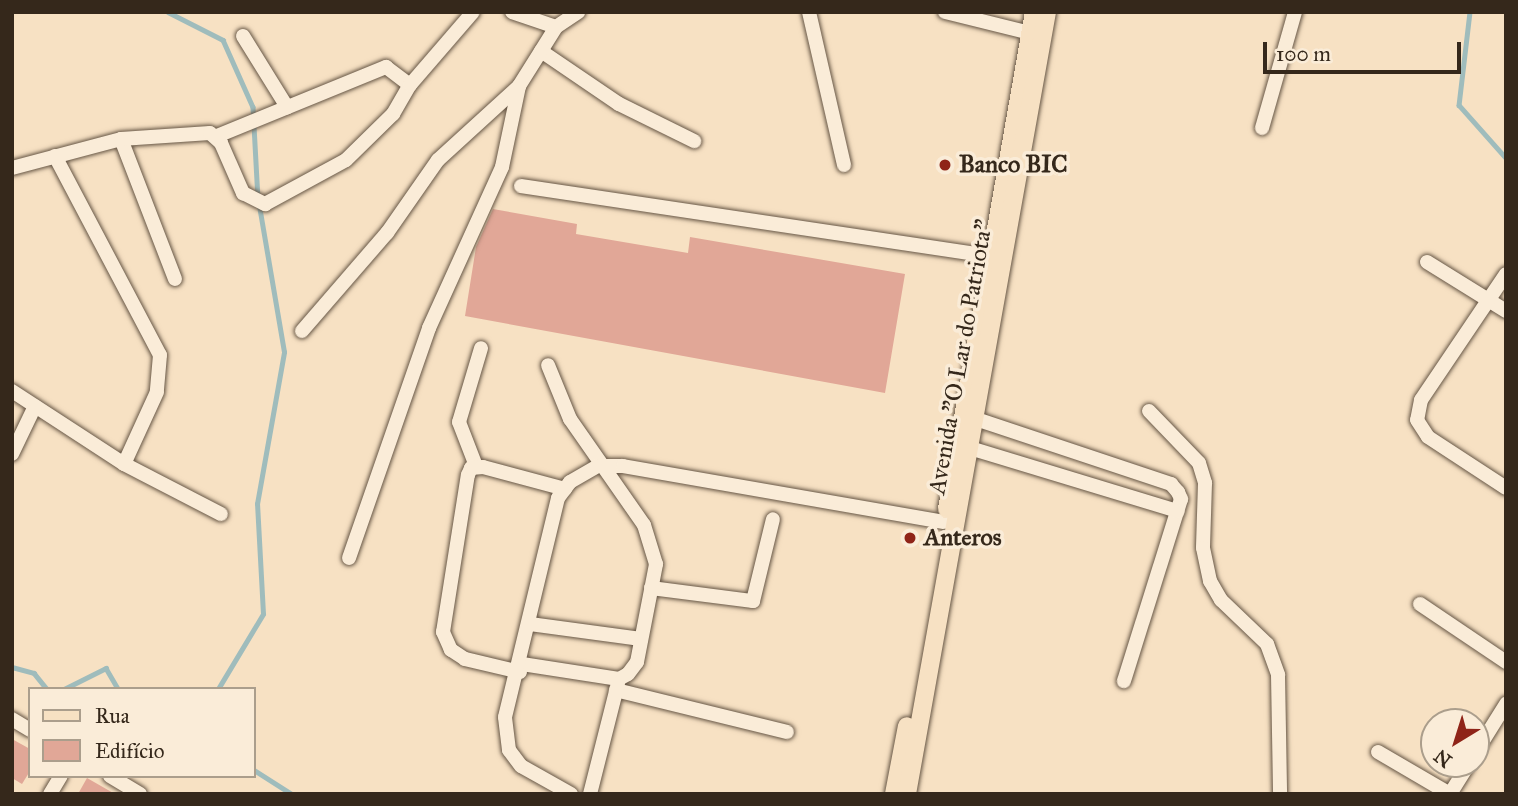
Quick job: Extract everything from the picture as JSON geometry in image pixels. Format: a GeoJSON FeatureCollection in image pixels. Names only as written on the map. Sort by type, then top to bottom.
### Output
{"type":"FeatureCollection","features":[{"type":"Feature","properties":{"kind":"main road","name":"Avenida \"O Lar do Patriota\""},"geometry":{"type":"LineString","coordinates":[[894,794],[1034,12]]}},
{"type":"Feature","properties":{"kind":"main road","name":"Avenida \"O Lar do Patriota\""},"geometry":{"type":"LineString","coordinates":[[907,794],[1047,12]]}},
{"type":"Feature","properties":{"kind":"street"},"geometry":{"type":"LineString","coordinates":[[217,136],[243,193],[265,204],[346,160],[393,114],[410,85],[473,12]]}},
{"type":"Feature","properties":{"kind":"street"},"geometry":{"type":"LineString","coordinates":[[512,12],[528,15],[556,27]]}},
{"type":"Feature","properties":{"kind":"street"},"geometry":{"type":"LineString","coordinates":[[302,331],[387,233],[438,160],[519,86],[556,27],[578,12]]}},
{"type":"Feature","properties":{"kind":"street"},"geometry":{"type":"LineString","coordinates":[[800,12],[810,12],[844,165]]}},
{"type":"Feature","properties":{"kind":"street"},"geometry":{"type":"LineString","coordinates":[[944,12],[1030,33]]}},
{"type":"Feature","properties":{"kind":"street"},"geometry":{"type":"LineString","coordinates":[[1262,128],[1295,12]]}},
{"type":"Feature","properties":{"kind":"street"},"geometry":{"type":"LineString","coordinates":[[243,36],[287,107]]}},
{"type":"Feature","properties":{"kind":"street"},"geometry":{"type":"LineString","coordinates":[[541,51],[618,104],[694,141]]}},
{"type":"Feature","properties":{"kind":"street"},"geometry":{"type":"LineString","coordinates":[[12,168],[121,139],[217,136],[386,66],[410,85]]}},
{"type":"Feature","properties":{"kind":"street"},"geometry":{"type":"LineString","coordinates":[[349,558],[429,328],[502,167],[519,86]]}},
{"type":"Feature","properties":{"kind":"street"},"geometry":{"type":"LineString","coordinates":[[121,139],[175,279]]}},
{"type":"Feature","properties":{"kind":"street"},"geometry":{"type":"LineString","coordinates":[[55,156],[152,330],[160,355],[157,392],[124,464]]}},
{"type":"Feature","properties":{"kind":"street"},"geometry":{"type":"LineString","coordinates":[[521,186],[991,256]]}},
{"type":"Feature","properties":{"kind":"street"},"geometry":{"type":"LineString","coordinates":[[1427,262],[1506,312]]}},
{"type":"Feature","properties":{"kind":"street"},"geometry":{"type":"LineString","coordinates":[[1506,274],[1422,400],[1417,420],[1428,437],[1506,488]]}},
{"type":"Feature","properties":{"kind":"street"},"geometry":{"type":"LineString","coordinates":[[476,466],[459,422],[481,348]]}},
{"type":"Feature","properties":{"kind":"street"},"geometry":{"type":"LineString","coordinates":[[548,365],[570,419],[598,466],[652,541],[651,588],[637,662],[617,684],[590,794]]}},
{"type":"Feature","properties":{"kind":"street"},"geometry":{"type":"LineString","coordinates":[[12,391],[124,464],[221,514]]}},
{"type":"Feature","properties":{"kind":"street"},"geometry":{"type":"LineString","coordinates":[[12,454],[36,406]]}},
{"type":"Feature","properties":{"kind":"street"},"geometry":{"type":"LineString","coordinates":[[1149,411],[1199,463],[1205,483],[1203,548],[1210,581],[1221,600],[1267,644],[1278,675],[1280,794]]}},
{"type":"Feature","properties":{"kind":"street"},"geometry":{"type":"LineString","coordinates":[[976,419],[1171,484],[1181,499],[1124,681]]}},
{"type":"Feature","properties":{"kind":"street"},"geometry":{"type":"LineString","coordinates":[[970,448],[1178,512]]}},
{"type":"Feature","properties":{"kind":"street"},"geometry":{"type":"LineString","coordinates":[[476,466],[565,489]]}},
{"type":"Feature","properties":{"kind":"street"},"geometry":{"type":"LineString","coordinates":[[476,466],[468,475],[443,632],[451,650],[465,659],[617,684],[787,732]]}},
{"type":"Feature","properties":{"kind":"street"},"geometry":{"type":"LineString","coordinates":[[571,794],[538,779],[509,750],[505,717],[521,668],[565,489],[598,466],[944,522]]}},
{"type":"Feature","properties":{"kind":"street"},"geometry":{"type":"LineString","coordinates":[[651,588],[753,601],[773,519]]}},
{"type":"Feature","properties":{"kind":"street"},"geometry":{"type":"LineString","coordinates":[[1420,604],[1506,662]]}},
{"type":"Feature","properties":{"kind":"street"},"geometry":{"type":"LineString","coordinates":[[530,624],[641,639]]}},
{"type":"Feature","properties":{"kind":"street"},"geometry":{"type":"LineString","coordinates":[[1490,730],[1506,704]]}},
{"type":"Feature","properties":{"kind":"street"},"geometry":{"type":"LineString","coordinates":[[12,719],[28,729]]}},
{"type":"Feature","properties":{"kind":"street"},"geometry":{"type":"LineString","coordinates":[[1378,752],[1450,794],[1460,778]]}},
{"type":"Feature","properties":{"kind":"street"},"geometry":{"type":"LineString","coordinates":[[50,794],[60,778]]}},
{"type":"Feature","properties":{"kind":"street"},"geometry":{"type":"LineString","coordinates":[[113,778],[141,794]]}},
{"type":"Feature","properties":{"kind":"building"},"geometry":{"type":"Polygon","coordinates":[[[493,209],[577,224],[576,234],[688,253],[690,237],[905,274],[885,393],[465,316],[476,247],[493,209]]]}},
{"type":"Feature","properties":{"kind":"building"},"geometry":{"type":"Polygon","coordinates":[[[12,739],[28,748],[28,774],[22,784],[12,778],[12,739]]]}},
{"type":"Feature","properties":{"kind":"building"},"geometry":{"type":"Polygon","coordinates":[[[87,778],[115,794],[78,794],[87,778]]]}},
{"type":"Feature","properties":{"kind":"waterway"},"geometry":{"type":"LineString","coordinates":[[168,12],[223,40],[253,107],[258,198]]}},
{"type":"Feature","properties":{"kind":"waterway"},"geometry":{"type":"LineString","coordinates":[[1470,12],[1459,105],[1506,158]]}},
{"type":"Feature","properties":{"kind":"waterway"},"geometry":{"type":"LineString","coordinates":[[219,687],[263,614],[257,504],[284,352],[259,206]]}},
{"type":"Feature","properties":{"kind":"waterway"},"geometry":{"type":"LineString","coordinates":[[12,667],[34,673],[45,687]]}},
{"type":"Feature","properties":{"kind":"waterway"},"geometry":{"type":"LineString","coordinates":[[68,687],[106,668],[117,687]]}},
{"type":"Feature","properties":{"kind":"waterway"},"geometry":{"type":"LineString","coordinates":[[256,771],[292,794]]}},
{"type":"Feature","properties":{"kind":"place","name":"Banco BIC"},"geometry":{"type":"Point","coordinates":[945,165]}},
{"type":"Feature","properties":{"kind":"place","name":"Anteros"},"geometry":{"type":"Point","coordinates":[910,538]}}]}
